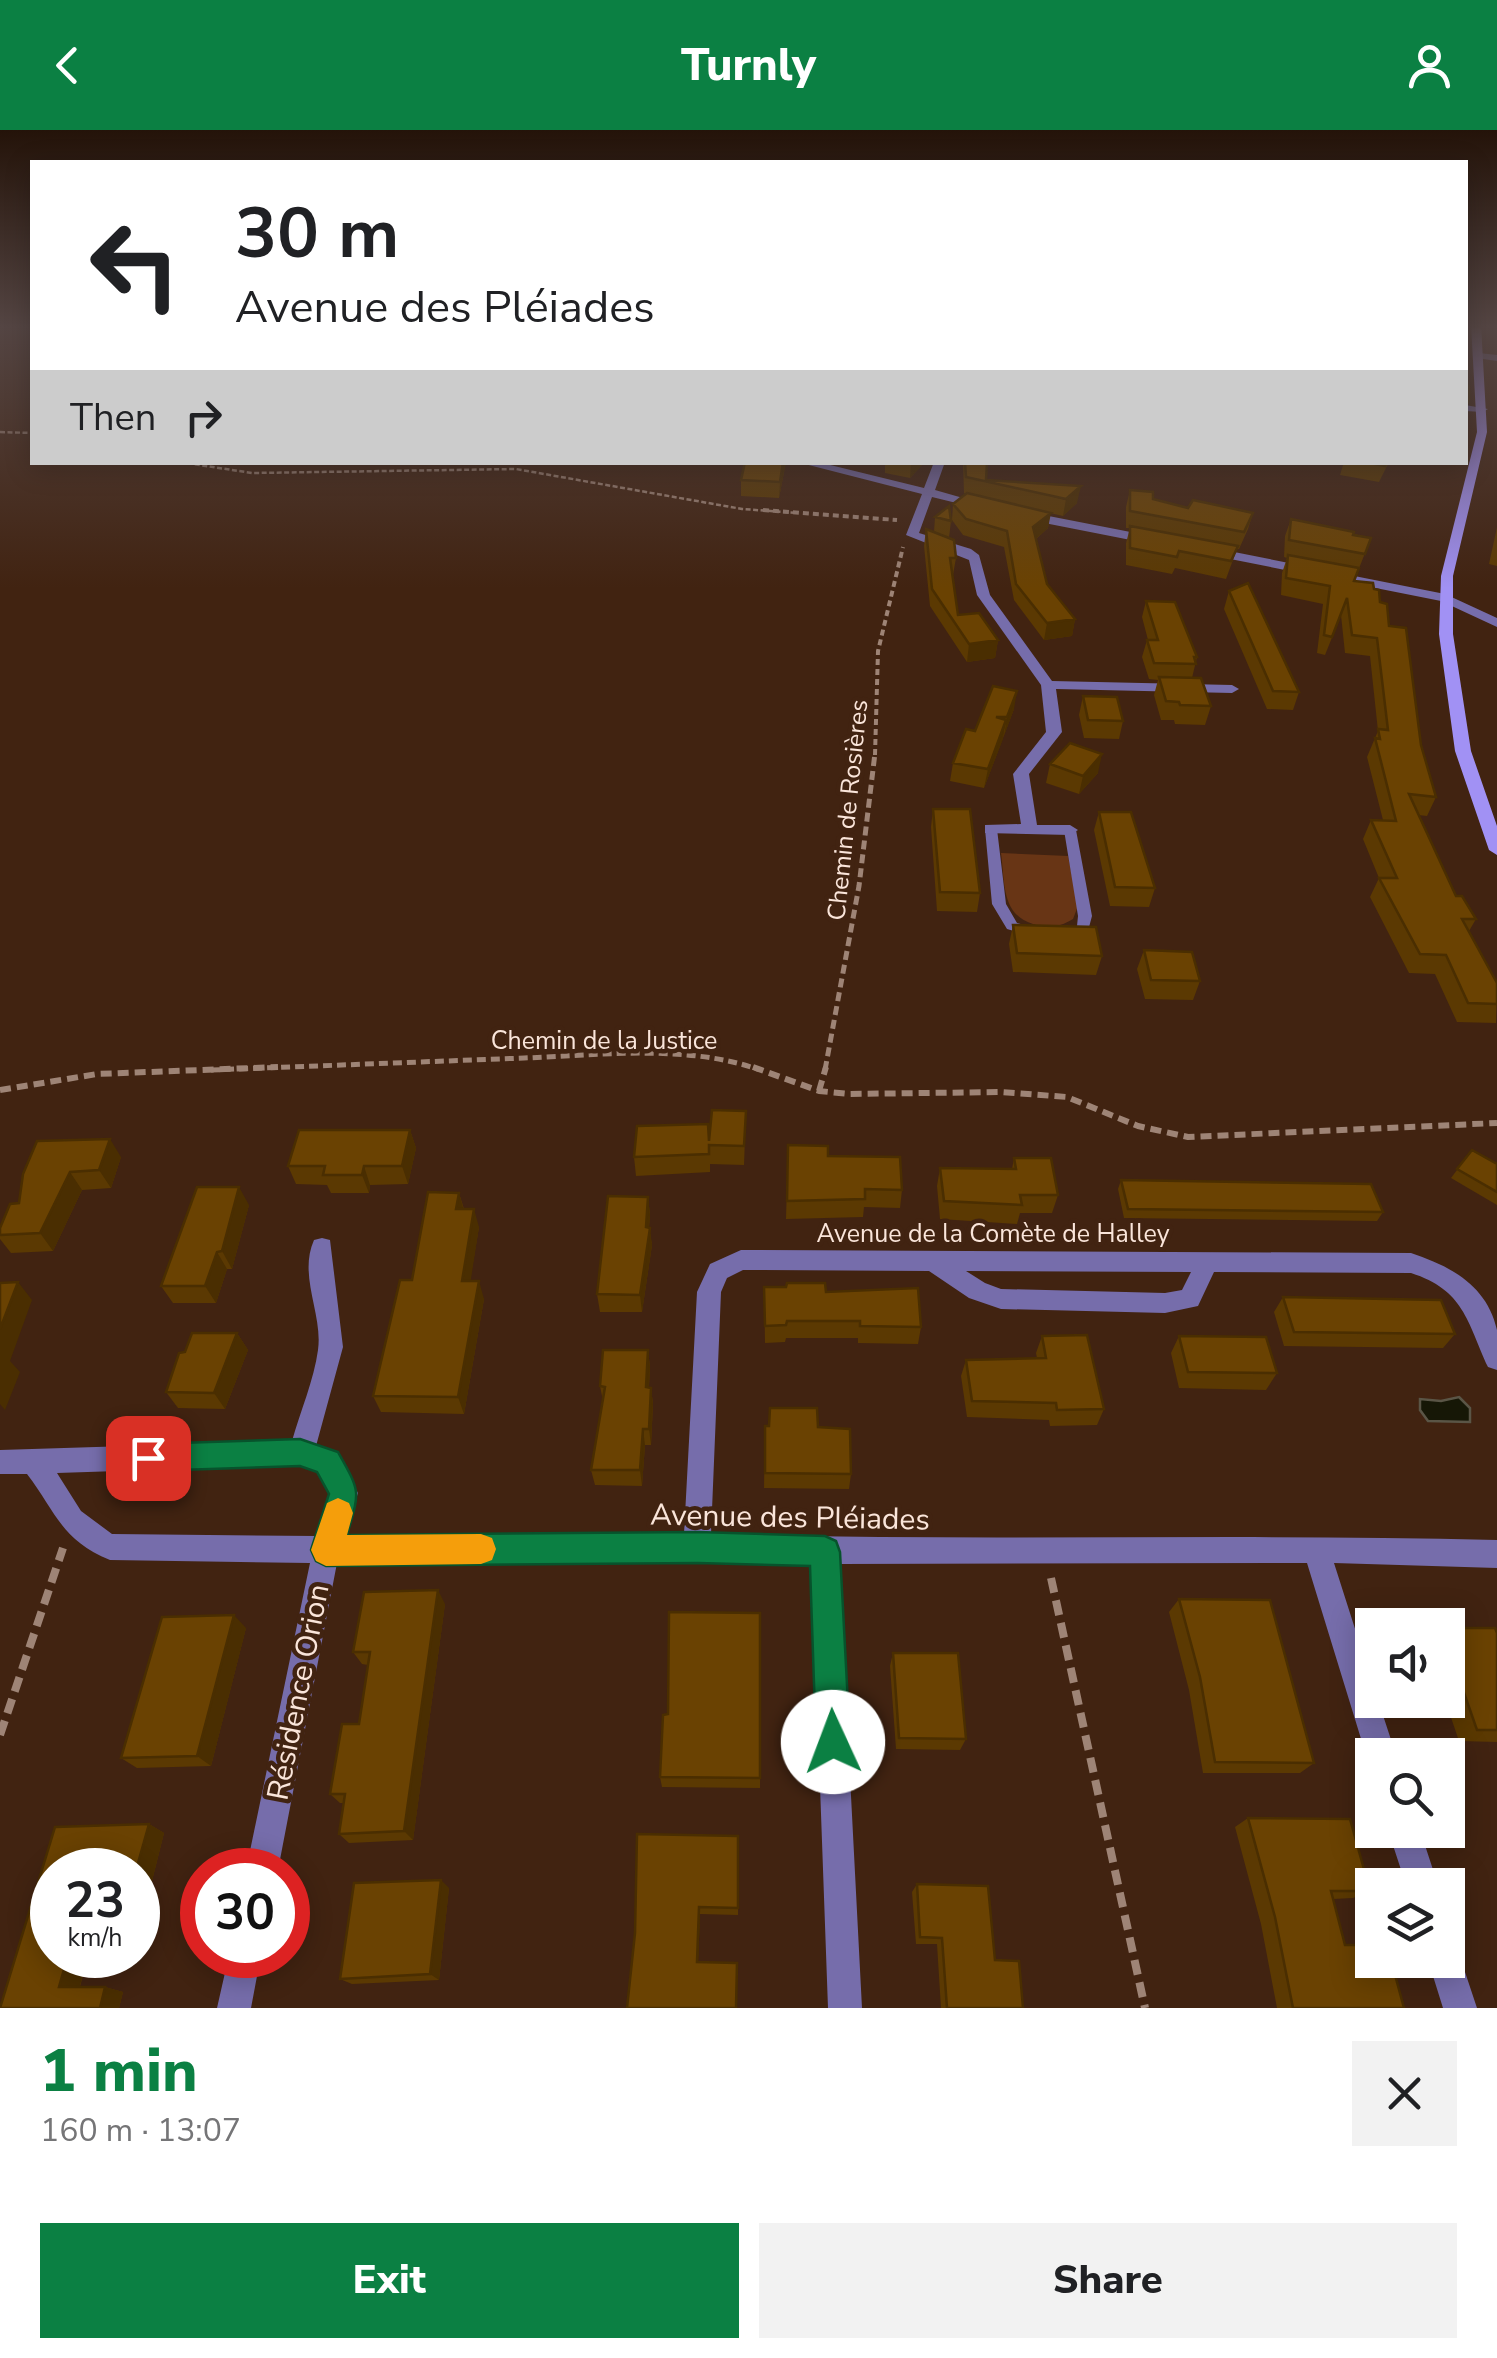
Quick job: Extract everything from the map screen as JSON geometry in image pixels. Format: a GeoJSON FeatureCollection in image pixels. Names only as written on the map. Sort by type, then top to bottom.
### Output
{"type":"FeatureCollection","features":[{"type":"Feature","properties":{"kind":"street"},"geometry":{"type":"LineString","coordinates":[[1483,413],[1478,453],[1454,544],[1445,598],[1450,682],[1463,751],[1497,850]]}},
{"type":"Feature","properties":{"kind":"street"},"geometry":{"type":"LineString","coordinates":[[815,465],[994,508]]}},
{"type":"Feature","properties":{"kind":"street"},"geometry":{"type":"LineString","coordinates":[[939,465],[916,528],[975,558],[984,595],[1048,685],[1054,732],[1021,774],[1030,829]]}},
{"type":"Feature","properties":{"kind":"street"},"geometry":{"type":"LineString","coordinates":[[1011,512],[1170,544]]}},
{"type":"Feature","properties":{"kind":"street"},"geometry":{"type":"LineString","coordinates":[[1190,547],[1445,598],[1497,623]]}},
{"type":"Feature","properties":{"kind":"street"},"geometry":{"type":"LineString","coordinates":[[1048,685],[1230,683],[1242,705]]}},
{"type":"Feature","properties":{"kind":"street"},"geometry":{"type":"LineString","coordinates":[[991,830],[1070,830]]}},
{"type":"Feature","properties":{"kind":"street"},"geometry":{"type":"LineString","coordinates":[[300,1452],[332,1348],[320,1273],[322,1247]]}},
{"type":"Feature","properties":{"kind":"street","name":"Avenue de la Comète de Halley"},"geometry":{"type":"LineString","coordinates":[[698,1548],[709,1292],[718,1270],[740,1260],[1411,1263],[1442,1271],[1465,1287],[1497,1359]]}},
{"type":"Feature","properties":{"kind":"street"},"geometry":{"type":"LineString","coordinates":[[932,1260],[967,1285],[1001,1300],[1166,1304],[1190,1298],[1207,1262]]}},
{"type":"Feature","properties":{"kind":"street"},"geometry":{"type":"LineString","coordinates":[[0,1462],[300,1452],[327,1462],[344,1493],[326,1550]]}},
{"type":"Feature","properties":{"kind":"street","name":"Résidence Orion"},"geometry":{"type":"LineString","coordinates":[[33,1461],[53,1485],[62,1512],[83,1536],[110,1547],[326,1550],[266,1848]]}},
{"type":"Feature","properties":{"kind":"street"},"geometry":{"type":"LineString","coordinates":[[1316,1549],[1376,1738]]}},
{"type":"Feature","properties":{"kind":"street","name":"Avenue des Pléiades"},"geometry":{"type":"LineString","coordinates":[[326,1550],[1316,1549],[1497,1554]]}},
{"type":"Feature","properties":{"kind":"street"},"geometry":{"type":"LineString","coordinates":[[825,1552],[845,2008]]}},
{"type":"Feature","properties":{"kind":"street"},"geometry":{"type":"LineString","coordinates":[[234,2008],[240,1978]]}},
{"type":"Feature","properties":{"kind":"street"},"geometry":{"type":"LineString","coordinates":[[1451,1978],[1460,2008]]}},
{"type":"Feature","properties":{"kind":"lane"},"geometry":{"type":"LineString","coordinates":[[991,830],[1005,918],[1023,931],[1040,932]]}},
{"type":"Feature","properties":{"kind":"lane"},"geometry":{"type":"LineString","coordinates":[[1058,932],[1076,934],[1083,928],[1086,916],[1070,830]]}},
{"type":"Feature","properties":{"kind":"path"},"geometry":{"type":"LineString","coordinates":[[0,432],[30,433]]}},
{"type":"Feature","properties":{"kind":"path"},"geometry":{"type":"LineString","coordinates":[[200,465],[252,473],[516,469],[742,509],[916,528]]}},
{"type":"Feature","properties":{"kind":"path","name":"Chemin de Rosières"},"geometry":{"type":"LineString","coordinates":[[819,1091],[859,886],[876,746],[878,651],[904,545],[916,528]]}},
{"type":"Feature","properties":{"kind":"path","name":"Chemin de la Justice"},"geometry":{"type":"LineString","coordinates":[[0,1090],[117,1074],[688,1056],[756,1067],[819,1091],[1038,1093],[1068,1097],[1138,1126],[1188,1137],[1497,1123]]}},
{"type":"Feature","properties":{"kind":"path"},"geometry":{"type":"LineString","coordinates":[[0,1734],[72,1522]]}},
{"type":"Feature","properties":{"kind":"path"},"geometry":{"type":"LineString","coordinates":[[1045,1550],[1145,2008]]}},
{"type":"Feature","properties":{"kind":"shaded area"},"geometry":{"type":"Polygon","coordinates":[[[1001,853],[1068,856],[1078,906],[1073,919],[1044,926],[1023,920],[1015,913],[1006,896],[1001,853]]]}},
{"type":"Feature","properties":{"kind":"shaded area"},"geometry":{"type":"Polygon","coordinates":[[[1459,1397],[1470,1408],[1470,1422],[1428,1421],[1420,1410],[1420,1399],[1441,1401],[1459,1397]]]}},
{"type":"Feature","properties":{"kind":"building"},"geometry":{"type":"Polygon","coordinates":[[[744,465],[783,465],[780,482],[741,480],[744,465]]]}},
{"type":"Feature","properties":{"kind":"building"},"geometry":{"type":"Polygon","coordinates":[[[965,465],[987,465],[986,480],[1081,486],[1066,499],[966,477],[965,465]]]}},
{"type":"Feature","properties":{"kind":"building"},"geometry":{"type":"Polygon","coordinates":[[[1130,490],[1153,492],[1153,499],[1188,508],[1193,500],[1253,513],[1244,532],[1130,511],[1130,490]]]}},
{"type":"Feature","properties":{"kind":"building"},"geometry":{"type":"Polygon","coordinates":[[[967,493],[1051,513],[1033,527],[1047,584],[1075,619],[1047,623],[1016,584],[1007,531],[966,519],[953,504],[967,493]]]}},
{"type":"Feature","properties":{"kind":"building"},"geometry":{"type":"Polygon","coordinates":[[[949,506],[951,521],[935,517],[949,506]]]}},
{"type":"Feature","properties":{"kind":"building"},"geometry":{"type":"Polygon","coordinates":[[[1291,519],[1371,538],[1365,554],[1289,540],[1291,519]]]}},
{"type":"Feature","properties":{"kind":"building"},"geometry":{"type":"Polygon","coordinates":[[[1130,526],[1238,546],[1231,561],[1179,551],[1177,557],[1130,548],[1130,526]]]}},
{"type":"Feature","properties":{"kind":"building"},"geometry":{"type":"Polygon","coordinates":[[[926,529],[954,540],[956,558],[950,558],[958,615],[979,613],[998,640],[969,644],[932,589],[926,529]]]}},
{"type":"Feature","properties":{"kind":"building"},"geometry":{"type":"Polygon","coordinates":[[[1288,555],[1359,568],[1354,581],[1373,583],[1374,589],[1379,590],[1380,602],[1387,604],[1389,626],[1406,628],[1421,745],[1436,797],[1409,794],[1456,896],[1462,896],[1476,919],[1462,919],[1497,983],[1497,1004],[1468,1003],[1446,955],[1420,954],[1379,878],[1397,878],[1371,820],[1396,821],[1375,738],[1380,739],[1378,729],[1388,730],[1377,638],[1352,635],[1347,598],[1332,637],[1324,635],[1330,586],[1286,578],[1288,555]]]}},
{"type":"Feature","properties":{"kind":"building"},"geometry":{"type":"Polygon","coordinates":[[[1248,583],[1299,692],[1273,691],[1229,591],[1248,583]]]}},
{"type":"Feature","properties":{"kind":"building"},"geometry":{"type":"Polygon","coordinates":[[[1146,601],[1175,602],[1197,657],[1196,664],[1154,663],[1147,640],[1158,640],[1146,601]]]}},
{"type":"Feature","properties":{"kind":"building"},"geometry":{"type":"Polygon","coordinates":[[[1159,677],[1201,678],[1211,706],[1166,701],[1159,677]]]}},
{"type":"Feature","properties":{"kind":"building"},"geometry":{"type":"Polygon","coordinates":[[[993,686],[1017,691],[1007,717],[996,717],[1006,720],[988,769],[953,763],[966,729],[975,731],[993,686]]]}},
{"type":"Feature","properties":{"kind":"building"},"geometry":{"type":"Polygon","coordinates":[[[1083,696],[1117,697],[1123,721],[1088,720],[1083,696]]]}},
{"type":"Feature","properties":{"kind":"building"},"geometry":{"type":"Polygon","coordinates":[[[1070,743],[1102,754],[1083,776],[1050,764],[1070,743]]]}},
{"type":"Feature","properties":{"kind":"building"},"geometry":{"type":"Polygon","coordinates":[[[933,809],[970,809],[980,893],[940,892],[933,809]]]}},
{"type":"Feature","properties":{"kind":"building"},"geometry":{"type":"Polygon","coordinates":[[[1099,812],[1131,812],[1155,888],[1115,887],[1099,812]]]}},
{"type":"Feature","properties":{"kind":"building"},"geometry":{"type":"Polygon","coordinates":[[[1013,925],[1096,927],[1102,956],[1017,953],[1013,925]]]}},
{"type":"Feature","properties":{"kind":"building"},"geometry":{"type":"Polygon","coordinates":[[[1144,950],[1192,952],[1200,981],[1151,980],[1144,950]]]}},
{"type":"Feature","properties":{"kind":"building"},"geometry":{"type":"Polygon","coordinates":[[[712,1110],[746,1111],[744,1146],[709,1145],[709,1154],[634,1157],[637,1126],[708,1124],[709,1141],[712,1110]]]}},
{"type":"Feature","properties":{"kind":"building"},"geometry":{"type":"Polygon","coordinates":[[[299,1130],[410,1130],[402,1166],[364,1166],[362,1175],[323,1175],[325,1166],[288,1166],[299,1130]]]}},
{"type":"Feature","properties":{"kind":"building"},"geometry":{"type":"Polygon","coordinates":[[[110,1139],[99,1170],[70,1172],[40,1233],[0,1235],[10,1204],[19,1203],[23,1174],[37,1141],[110,1139]]]}},
{"type":"Feature","properties":{"kind":"building"},"geometry":{"type":"Polygon","coordinates":[[[788,1145],[828,1146],[828,1156],[900,1157],[902,1190],[865,1189],[865,1199],[787,1201],[788,1145]]]}},
{"type":"Feature","properties":{"kind":"building"},"geometry":{"type":"Polygon","coordinates":[[[1472,1150],[1497,1164],[1497,1192],[1457,1169],[1472,1150]]]}},
{"type":"Feature","properties":{"kind":"building"},"geometry":{"type":"Polygon","coordinates":[[[1014,1158],[1051,1158],[1058,1195],[1020,1195],[1022,1205],[944,1201],[940,1168],[1016,1169],[1014,1158]]]}},
{"type":"Feature","properties":{"kind":"building"},"geometry":{"type":"Polygon","coordinates":[[[1121,1180],[1371,1184],[1383,1212],[1128,1209],[1121,1180]]]}},
{"type":"Feature","properties":{"kind":"building"},"geometry":{"type":"Polygon","coordinates":[[[197,1187],[239,1187],[222,1251],[217,1252],[205,1286],[161,1286],[197,1187]]]}},
{"type":"Feature","properties":{"kind":"building"},"geometry":{"type":"Polygon","coordinates":[[[428,1192],[459,1193],[456,1209],[474,1209],[462,1281],[479,1281],[458,1397],[373,1396],[400,1280],[412,1280],[428,1192]]]}},
{"type":"Feature","properties":{"kind":"building"},"geometry":{"type":"Polygon","coordinates":[[[608,1196],[648,1197],[646,1227],[650,1228],[640,1295],[597,1294],[608,1196]]]}},
{"type":"Feature","properties":{"kind":"building"},"geometry":{"type":"Polygon","coordinates":[[[18,1282],[0,1329],[0,1283],[18,1282]]]}},
{"type":"Feature","properties":{"kind":"building"},"geometry":{"type":"Polygon","coordinates":[[[787,1283],[825,1283],[826,1292],[918,1288],[921,1327],[860,1326],[860,1321],[787,1321],[786,1325],[765,1326],[764,1287],[786,1287],[787,1283]]]}},
{"type":"Feature","properties":{"kind":"building"},"geometry":{"type":"Polygon","coordinates":[[[1283,1297],[1441,1300],[1455,1334],[1294,1332],[1283,1297]]]}},
{"type":"Feature","properties":{"kind":"building"},"geometry":{"type":"Polygon","coordinates":[[[192,1333],[237,1333],[214,1393],[166,1392],[179,1353],[185,1352],[192,1333]]]}},
{"type":"Feature","properties":{"kind":"building"},"geometry":{"type":"Polygon","coordinates":[[[1087,1335],[1104,1409],[1057,1410],[1056,1403],[972,1401],[966,1360],[1046,1358],[1042,1336],[1087,1335]]]}},
{"type":"Feature","properties":{"kind":"building"},"geometry":{"type":"Polygon","coordinates":[[[1179,1336],[1266,1337],[1277,1373],[1188,1372],[1179,1336]]]}},
{"type":"Feature","properties":{"kind":"building"},"geometry":{"type":"Polygon","coordinates":[[[603,1350],[648,1350],[649,1429],[643,1429],[640,1470],[591,1470],[605,1387],[600,1386],[603,1350]]]}},
{"type":"Feature","properties":{"kind":"building"},"geometry":{"type":"Polygon","coordinates":[[[770,1408],[817,1408],[818,1427],[850,1429],[851,1474],[765,1473],[765,1426],[769,1426],[770,1408]]]}},
{"type":"Feature","properties":{"kind":"building"},"geometry":{"type":"Polygon","coordinates":[[[438,1590],[404,1831],[339,1834],[345,1794],[330,1794],[342,1724],[359,1724],[370,1652],[353,1652],[364,1592],[438,1590]]]}},
{"type":"Feature","properties":{"kind":"building"},"geometry":{"type":"Polygon","coordinates":[[[1179,1599],[1270,1600],[1314,1763],[1215,1762],[1200,1677],[1179,1599]]]}},
{"type":"Feature","properties":{"kind":"building"},"geometry":{"type":"Polygon","coordinates":[[[669,1612],[760,1613],[760,1778],[660,1777],[663,1715],[668,1714],[669,1612]]]}},
{"type":"Feature","properties":{"kind":"building"},"geometry":{"type":"Polygon","coordinates":[[[234,1615],[197,1756],[121,1758],[162,1617],[234,1615]]]}},
{"type":"Feature","properties":{"kind":"building"},"geometry":{"type":"Polygon","coordinates":[[[1465,1628],[1495,1628],[1497,1730],[1477,1730],[1465,1696],[1465,1628]]]}},
{"type":"Feature","properties":{"kind":"building"},"geometry":{"type":"Polygon","coordinates":[[[893,1653],[958,1653],[966,1739],[899,1738],[893,1653]]]}},
{"type":"Feature","properties":{"kind":"building"},"geometry":{"type":"Polygon","coordinates":[[[1248,1818],[1350,1819],[1364,1868],[1355,1868],[1355,1891],[1331,1891],[1345,1945],[1355,1945],[1355,1978],[1396,1978],[1404,2008],[1293,2008],[1275,1917],[1248,1818]]]}},
{"type":"Feature","properties":{"kind":"building"},"geometry":{"type":"Polygon","coordinates":[[[149,1824],[142,1848],[49,1848],[55,1827],[149,1824]]]}},
{"type":"Feature","properties":{"kind":"building"},"geometry":{"type":"Polygon","coordinates":[[[637,1834],[738,1836],[738,1908],[699,1907],[697,1962],[737,1963],[736,2008],[627,2008],[635,1933],[637,1834]]]}},
{"type":"Feature","properties":{"kind":"building"},"geometry":{"type":"Polygon","coordinates":[[[441,1880],[430,1974],[340,1979],[354,1883],[441,1880]]]}},
{"type":"Feature","properties":{"kind":"building"},"geometry":{"type":"Polygon","coordinates":[[[917,1884],[988,1886],[995,1960],[1019,1961],[1023,2008],[947,2008],[942,1938],[920,1937],[917,1884]]]}},
{"type":"Feature","properties":{"kind":"building"},"geometry":{"type":"Polygon","coordinates":[[[30,1909],[30,1978],[62,1978],[59,1987],[105,1987],[100,2008],[0,2008],[30,1909]]]}},
{"type":"Feature","properties":{"kind":"slow traffic"},"geometry":{"type":"LineString","coordinates":[[338,1513],[326,1550],[481,1549]]}},
{"type":"Feature","properties":{"kind":"route"},"geometry":{"type":"LineString","coordinates":[[148,1458],[300,1452],[327,1462],[344,1493],[326,1550],[698,1548],[825,1552],[833,1742]]}}]}
